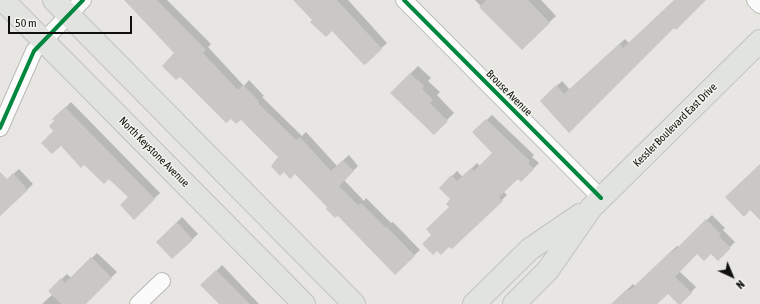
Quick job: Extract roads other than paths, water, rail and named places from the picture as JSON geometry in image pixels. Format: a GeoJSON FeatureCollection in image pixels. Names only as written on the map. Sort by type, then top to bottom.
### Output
{"type":"FeatureCollection","features":[{"type":"Feature","properties":{"kind":"main road","name":"North Keystone Avenue"},"geometry":{"type":"LineString","coordinates":[[3,0],[304,304]]}},
{"type":"Feature","properties":{"kind":"main road"},"geometry":{"type":"LineString","coordinates":[[69,5],[354,304]]}},
{"type":"Feature","properties":{"kind":"main road","name":"Kessler Boulevard East Drive"},"geometry":{"type":"LineString","coordinates":[[514,304],[548,270],[596,203],[760,41]]}},
{"type":"Feature","properties":{"kind":"main road","name":"Kessler Boulevard East Drive"},"geometry":{"type":"LineString","coordinates":[[474,304],[530,249],[596,203]]}},
{"type":"Feature","properties":{"kind":"street","name":"Brouse Avenue"},"geometry":{"type":"LineString","coordinates":[[404,0],[596,203]]}},
{"type":"Feature","properties":{"kind":"street"},"geometry":{"type":"LineString","coordinates":[[755,0],[760,5]]}},
{"type":"Feature","properties":{"kind":"street"},"geometry":{"type":"LineString","coordinates":[[0,128],[30,58],[69,5]]}},
{"type":"Feature","properties":{"kind":"street"},"geometry":{"type":"LineString","coordinates":[[138,304],[162,281]]}}]}
